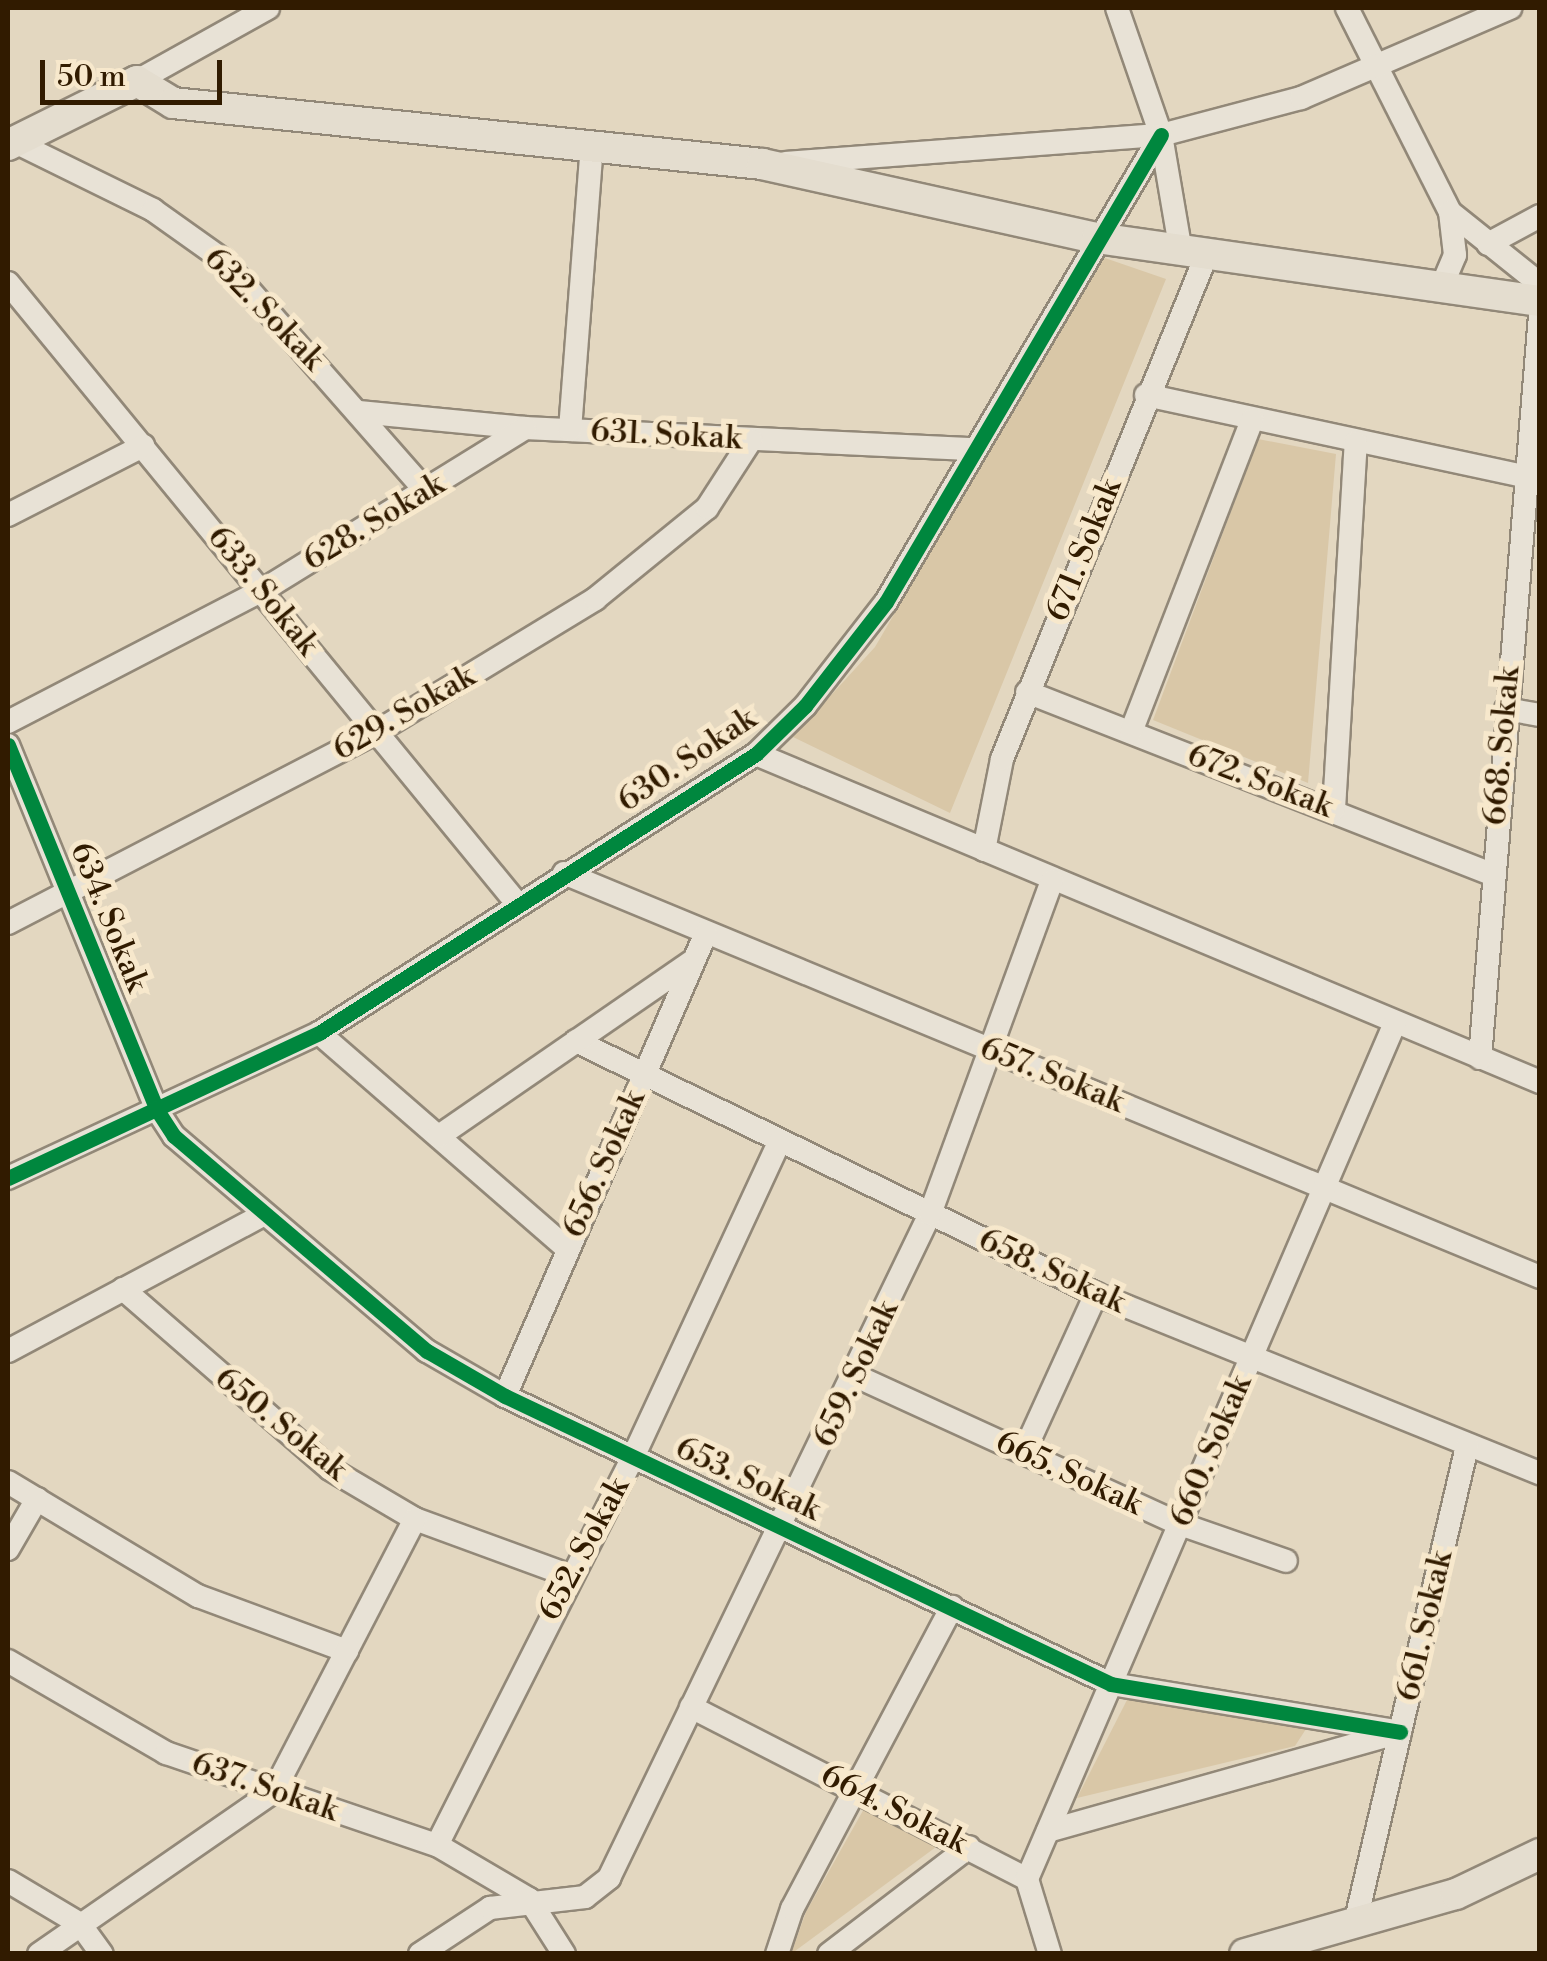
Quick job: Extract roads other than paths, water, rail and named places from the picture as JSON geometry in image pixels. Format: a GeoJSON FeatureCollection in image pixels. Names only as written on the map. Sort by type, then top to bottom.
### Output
{"type":"FeatureCollection","features":[{"type":"Feature","properties":{"kind":"main road"},"geometry":{"type":"LineString","coordinates":[[11,144],[137,82],[174,103],[762,164],[1097,238],[1540,301]]}},
{"type":"Feature","properties":{"kind":"main road"},"geometry":{"type":"LineString","coordinates":[[1245,1954],[1318,1944],[1355,1924],[1456,1894],[1540,1854]]}},
{"type":"Feature","properties":{"kind":"street"},"geometry":{"type":"LineString","coordinates":[[137,82],[268,8]]}},
{"type":"Feature","properties":{"kind":"street"},"geometry":{"type":"LineString","coordinates":[[1117,8],[1161,135],[1193,254]]}},
{"type":"Feature","properties":{"kind":"street"},"geometry":{"type":"LineString","coordinates":[[1347,8],[1450,212],[1454,255],[1441,288]]}},
{"type":"Feature","properties":{"kind":"street"},"geometry":{"type":"LineString","coordinates":[[762,164],[1161,135],[1301,98],[1510,8]]}},
{"type":"Feature","properties":{"kind":"street","name":"630. Sokak"},"geometry":{"type":"LineString","coordinates":[[8,1178],[319,1034],[516,902],[756,754],[805,706],[886,602],[1161,135]]}},
{"type":"Feature","properties":{"kind":"street","name":"632. Sokak"},"geometry":{"type":"LineString","coordinates":[[11,144],[153,210],[222,259],[426,491]]}},
{"type":"Feature","properties":{"kind":"street"},"geometry":{"type":"LineString","coordinates":[[570,430],[592,147]]}},
{"type":"Feature","properties":{"kind":"street"},"geometry":{"type":"LineString","coordinates":[[1450,212],[1540,284]]}},
{"type":"Feature","properties":{"kind":"street"},"geometry":{"type":"LineString","coordinates":[[1488,244],[1540,216]]}},
{"type":"Feature","properties":{"kind":"street","name":"671. Sokak"},"geometry":{"type":"LineString","coordinates":[[984,850],[1002,759],[1146,396],[1193,254]]}},
{"type":"Feature","properties":{"kind":"street","name":"633. Sokak"},"geometry":{"type":"LineString","coordinates":[[8,283],[516,902]]}},
{"type":"Feature","properties":{"kind":"street","name":"668. Sokak"},"geometry":{"type":"LineString","coordinates":[[1480,1058],[1490,874],[1540,315]]}},
{"type":"Feature","properties":{"kind":"street"},"geometry":{"type":"LineString","coordinates":[[1146,396],[1525,476]]}},
{"type":"Feature","properties":{"kind":"street","name":"631. Sokak"},"geometry":{"type":"LineString","coordinates":[[359,412],[526,428],[974,449]]}},
{"type":"Feature","properties":{"kind":"street"},"geometry":{"type":"LineString","coordinates":[[1131,732],[1252,420]]}},
{"type":"Feature","properties":{"kind":"street","name":"628. Sokak"},"geometry":{"type":"LineString","coordinates":[[8,722],[263,590],[526,428]]}},
{"type":"Feature","properties":{"kind":"street","name":"629. Sokak"},"geometry":{"type":"LineString","coordinates":[[8,923],[376,733],[638,568],[707,508],[750,440]]}},
{"type":"Feature","properties":{"kind":"street"},"geometry":{"type":"LineString","coordinates":[[1334,809],[1356,443]]}},
{"type":"Feature","properties":{"kind":"street"},"geometry":{"type":"LineString","coordinates":[[8,515],[143,446]]}},
{"type":"Feature","properties":{"kind":"street","name":"672. Sokak"},"geometry":{"type":"LineString","coordinates":[[1027,692],[1334,809],[1490,874]]}},
{"type":"Feature","properties":{"kind":"street"},"geometry":{"type":"LineString","coordinates":[[1506,709],[1540,715]]}},
{"type":"Feature","properties":{"kind":"street","name":"634. Sokak"},"geometry":{"type":"LineString","coordinates":[[8,745],[157,1110]]}},
{"type":"Feature","properties":{"kind":"street"},"geometry":{"type":"LineString","coordinates":[[756,754],[1540,1082]]}},
{"type":"Feature","properties":{"kind":"street","name":"657. Sokak"},"geometry":{"type":"LineString","coordinates":[[564,873],[1540,1277]]}},
{"type":"Feature","properties":{"kind":"street","name":"659. Sokak"},"geometry":{"type":"LineString","coordinates":[[529,1899],[585,1897],[609,1878],[690,1707],[784,1526],[930,1214],[1052,881]]}},
{"type":"Feature","properties":{"kind":"street","name":"656. Sokak"},"geometry":{"type":"LineString","coordinates":[[505,1396],[706,933]]}},
{"type":"Feature","properties":{"kind":"street"},"geometry":{"type":"LineString","coordinates":[[439,1136],[696,959]]}},
{"type":"Feature","properties":{"kind":"street","name":"660. Sokak"},"geometry":{"type":"LineString","coordinates":[[1027,1879],[1395,1023]]}},
{"type":"Feature","properties":{"kind":"street"},"geometry":{"type":"LineString","coordinates":[[319,1034],[566,1248]]}},
{"type":"Feature","properties":{"kind":"street","name":"658. Sokak"},"geometry":{"type":"LineString","coordinates":[[576,1041],[643,1077],[1096,1294],[1540,1473]]}},
{"type":"Feature","properties":{"kind":"street","name":"653. Sokak"},"geometry":{"type":"LineString","coordinates":[[157,1110],[201,1164],[412,1340],[505,1396],[1111,1684],[1400,1732]]}},
{"type":"Feature","properties":{"kind":"street","name":"652. Sokak"},"geometry":{"type":"LineString","coordinates":[[437,1845],[568,1575],[634,1455],[779,1143]]}},
{"type":"Feature","properties":{"kind":"street"},"geometry":{"type":"LineString","coordinates":[[8,1351],[262,1214]]}},
{"type":"Feature","properties":{"kind":"street","name":"650. Sokak"},"geometry":{"type":"LineString","coordinates":[[123,1290],[311,1456],[415,1519],[568,1575]]}},
{"type":"Feature","properties":{"kind":"street"},"geometry":{"type":"LineString","coordinates":[[1024,1452],[1096,1294]]}},
{"type":"Feature","properties":{"kind":"street","name":"665. Sokak"},"geometry":{"type":"LineString","coordinates":[[856,1376],[1180,1524],[1286,1561]]}},
{"type":"Feature","properties":{"kind":"street","name":"661. Sokak"},"geometry":{"type":"LineString","coordinates":[[1355,1924],[1467,1445]]}},
{"type":"Feature","properties":{"kind":"street"},"geometry":{"type":"LineString","coordinates":[[8,1482],[198,1596],[347,1651]]}},
{"type":"Feature","properties":{"kind":"street"},"geometry":{"type":"LineString","coordinates":[[8,1549],[36,1499]]}},
{"type":"Feature","properties":{"kind":"street"},"geometry":{"type":"LineString","coordinates":[[39,1954],[274,1791],[415,1519]]}},
{"type":"Feature","properties":{"kind":"street"},"geometry":{"type":"LineString","coordinates":[[777,1954],[792,1909],[952,1607]]}},
{"type":"Feature","properties":{"kind":"street","name":"637. Sokak"},"geometry":{"type":"LineString","coordinates":[[8,1661],[166,1753],[437,1845],[529,1899]]}},
{"type":"Feature","properties":{"kind":"street","name":"664. Sokak"},"geometry":{"type":"LineString","coordinates":[[690,1707],[856,1788],[1027,1879]]}},
{"type":"Feature","properties":{"kind":"street"},"geometry":{"type":"LineString","coordinates":[[1048,1831],[1400,1732]]}},
{"type":"Feature","properties":{"kind":"street"},"geometry":{"type":"LineString","coordinates":[[829,1954],[968,1847]]}},
{"type":"Feature","properties":{"kind":"street"},"geometry":{"type":"LineString","coordinates":[[1027,1879],[1050,1954]]}},
{"type":"Feature","properties":{"kind":"street"},"geometry":{"type":"LineString","coordinates":[[8,1882],[80,1924],[102,1954]]}},
{"type":"Feature","properties":{"kind":"street"},"geometry":{"type":"LineString","coordinates":[[420,1954],[490,1908],[529,1899],[564,1954]]}}]}
